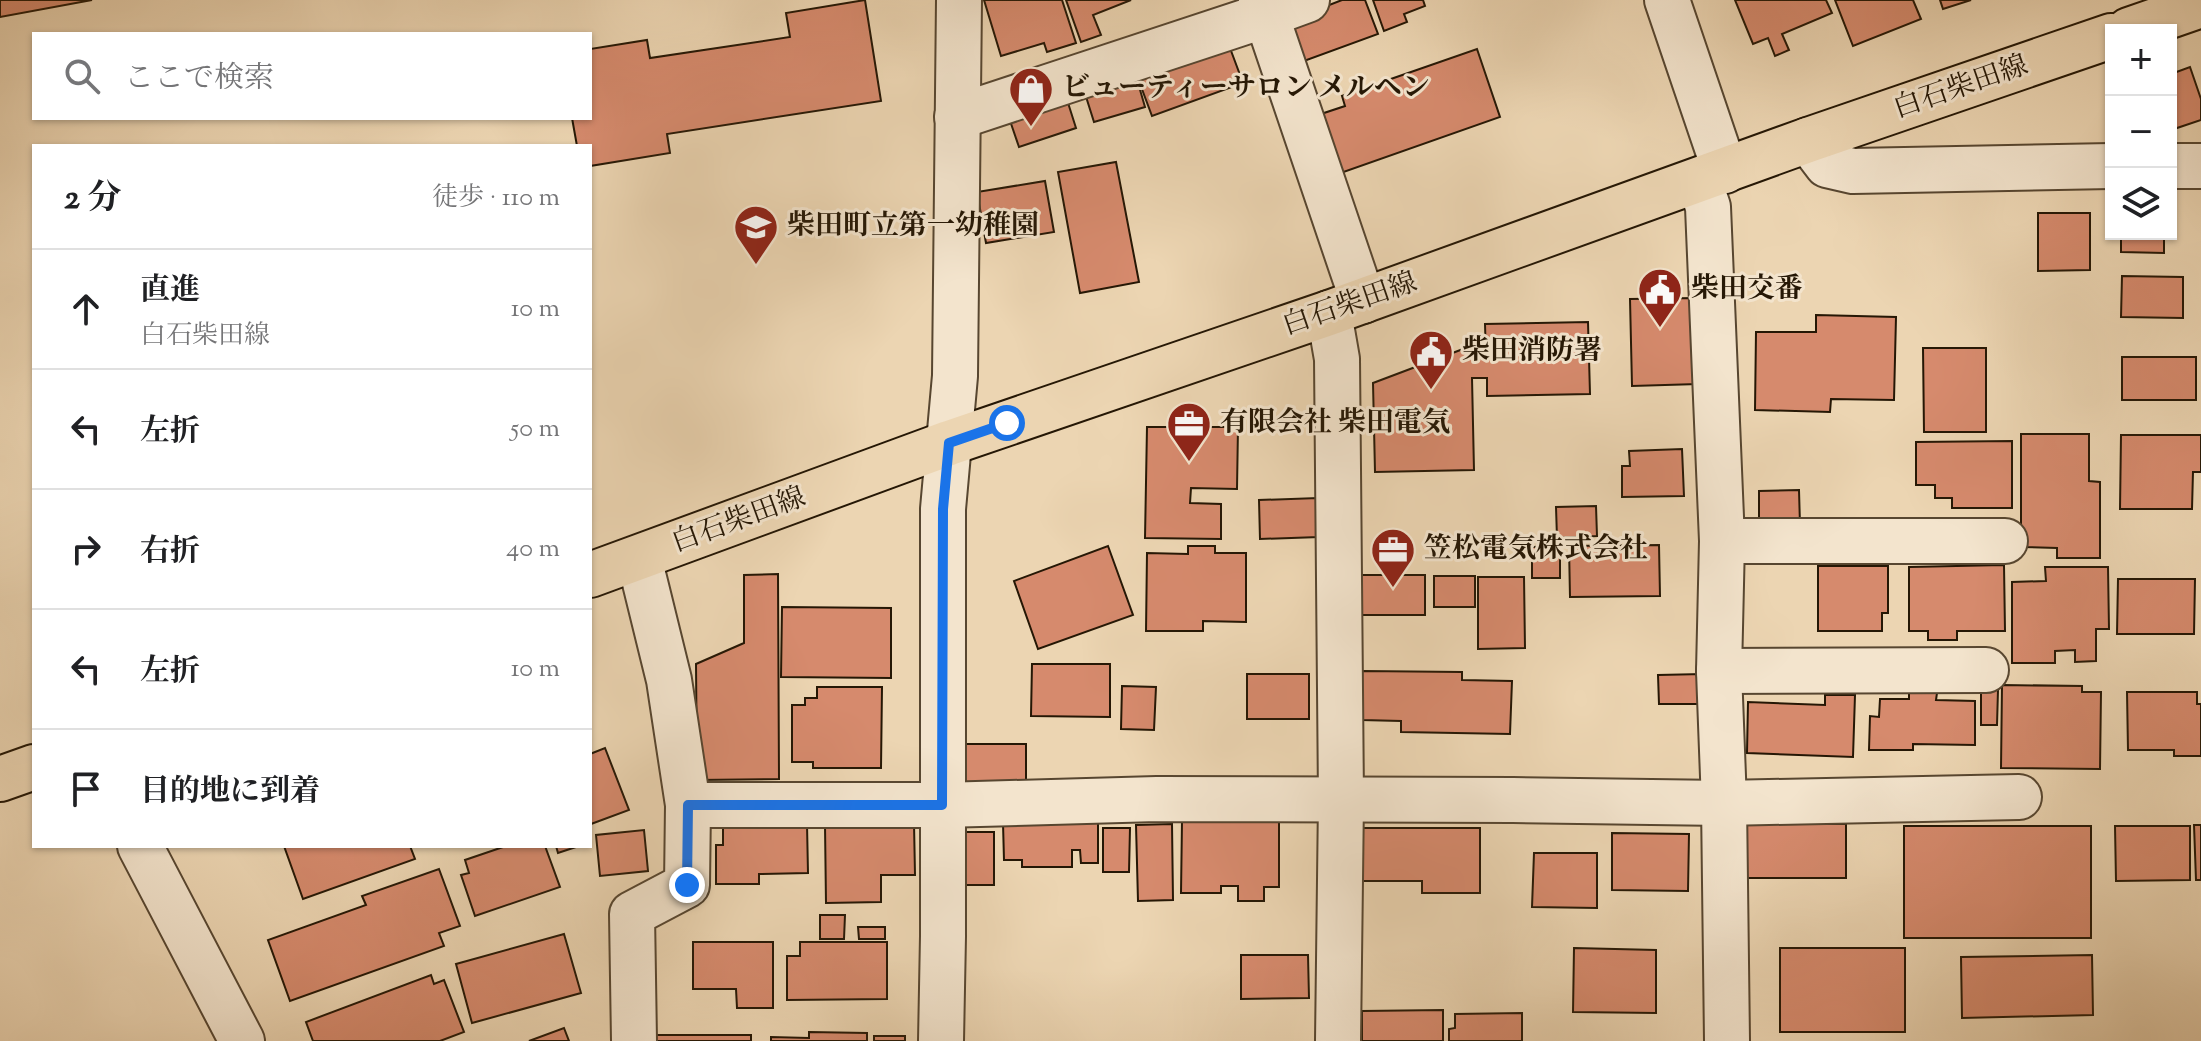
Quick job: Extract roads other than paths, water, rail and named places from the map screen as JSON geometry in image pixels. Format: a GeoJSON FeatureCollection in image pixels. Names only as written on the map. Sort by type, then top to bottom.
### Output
{"type":"FeatureCollection","features":[{"type":"Feature","properties":{"kind":"main road"},"geometry":{"type":"LineString","coordinates":[[2146,24],[2201,5]]}},
{"type":"Feature","properties":{"kind":"main road","name":"白石柴田線"},"geometry":{"type":"LineString","coordinates":[[592,574],[949,443],[1346,307],[1808,140],[2105,38]]}},
{"type":"Feature","properties":{"kind":"main road"},"geometry":{"type":"LineString","coordinates":[[0,779],[32,768]]}},
{"type":"Feature","properties":{"kind":"street"},"geometry":{"type":"LineString","coordinates":[[941,1041],[943,509],[955,376],[959,0]]}},
{"type":"Feature","properties":{"kind":"street"},"geometry":{"type":"LineString","coordinates":[[957,117],[1264,8],[1307,0]]}},
{"type":"Feature","properties":{"kind":"street"},"geometry":{"type":"LineString","coordinates":[[1667,0],[1712,175],[1708,207],[1722,541],[1719,671],[1727,1041]]}},
{"type":"Feature","properties":{"kind":"street"},"geometry":{"type":"LineString","coordinates":[[1264,8],[1346,307],[1337,359],[1341,799],[1338,1041]]}},
{"type":"Feature","properties":{"kind":"street"},"geometry":{"type":"LineString","coordinates":[[1808,140],[1827,165],[1853,171],[2105,166]]}},
{"type":"Feature","properties":{"kind":"street"},"geometry":{"type":"LineString","coordinates":[[2177,166],[2201,166]]}},
{"type":"Feature","properties":{"kind":"street"},"geometry":{"type":"LineString","coordinates":[[1722,541],[2005,541]]}},
{"type":"Feature","properties":{"kind":"street"},"geometry":{"type":"LineString","coordinates":[[634,1041],[632,914],[687,885],[688,805],[669,680],[639,558]]}},
{"type":"Feature","properties":{"kind":"street"},"geometry":{"type":"LineString","coordinates":[[1719,671],[1986,670]]}},
{"type":"Feature","properties":{"kind":"street"},"geometry":{"type":"LineString","coordinates":[[688,805],[942,805],[1157,799],[1724,803],[2019,797]]}},
{"type":"Feature","properties":{"kind":"street"},"geometry":{"type":"LineString","coordinates":[[141,848],[242,1041]]}},
{"type":"Feature","properties":{"kind":"place","name":"ビューティーサロン メルヘン"},"geometry":{"type":"Point","coordinates":[1031,128]}},
{"type":"Feature","properties":{"kind":"place","name":"柴田町立第一幼稚園"},"geometry":{"type":"Point","coordinates":[756,266]}},
{"type":"Feature","properties":{"kind":"place","name":"柴田交番"},"geometry":{"type":"Point","coordinates":[1660,329]}},
{"type":"Feature","properties":{"kind":"place","name":"柴田消防署"},"geometry":{"type":"Point","coordinates":[1431,391]}},
{"type":"Feature","properties":{"kind":"place","name":"有限会社 柴田電気"},"geometry":{"type":"Point","coordinates":[1189,463]}},
{"type":"Feature","properties":{"kind":"place","name":"笠松電気株式会社"},"geometry":{"type":"Point","coordinates":[1393,589]}}]}
